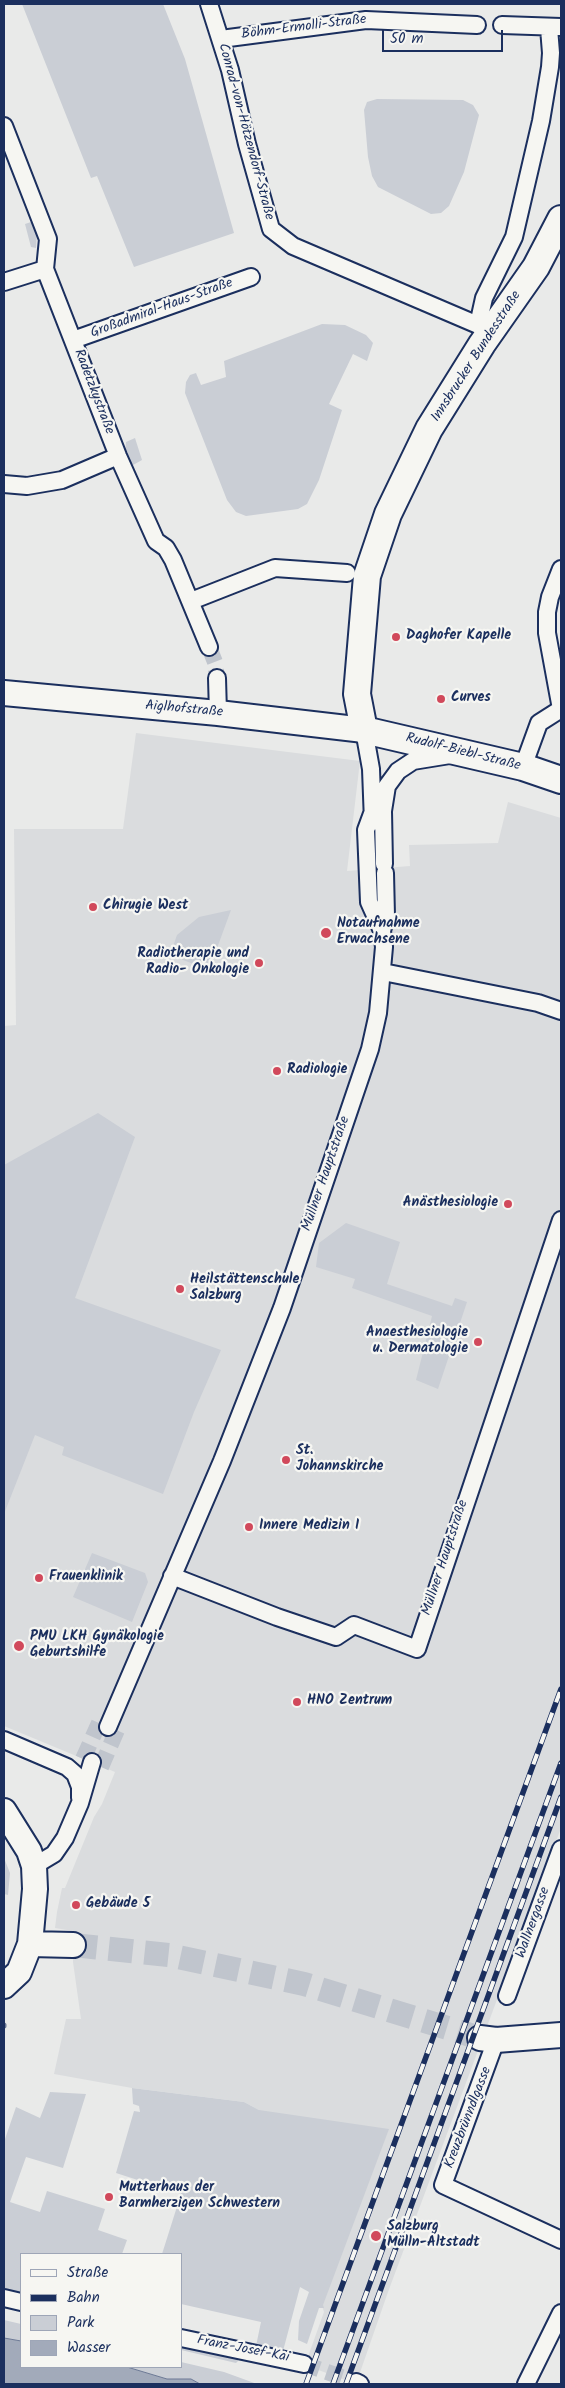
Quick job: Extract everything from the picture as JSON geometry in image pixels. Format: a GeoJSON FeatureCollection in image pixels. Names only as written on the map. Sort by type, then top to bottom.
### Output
{"type":"FeatureCollection","features":[{"type":"Feature","properties":{"kind":"main road","name":"Innsbrucker Bundesstraße"},"geometry":{"type":"LineString","coordinates":[[364,730],[357,694],[367,576],[388,514],[429,429],[484,329],[536,267],[561,219]]}},
{"type":"Feature","properties":{"kind":"main road","name":"Rudolf-Biebl-Straße"},"geometry":{"type":"LineString","coordinates":[[364,730],[523,767],[561,780]]}},
{"type":"Feature","properties":{"kind":"street","name":"Conrad-von-Hötzendorf-Straße"},"geometry":{"type":"LineString","coordinates":[[209,4],[221,39],[271,229],[293,246],[484,329]]}},
{"type":"Feature","properties":{"kind":"street","name":"Böhm-Ermolli-Straße"},"geometry":{"type":"LineString","coordinates":[[221,39],[366,20],[477,25]]}},
{"type":"Feature","properties":{"kind":"street"},"geometry":{"type":"LineString","coordinates":[[502,25],[555,27]]}},
{"type":"Feature","properties":{"kind":"street","name":"Innsbrucker Bundesstraße"},"geometry":{"type":"LineString","coordinates":[[484,329],[484,298],[514,237],[540,121],[555,27]]}},
{"type":"Feature","properties":{"kind":"street","name":"Radetzkystraße"},"geometry":{"type":"LineString","coordinates":[[4,126],[48,239],[45,269],[118,456],[156,541],[166,548],[173,560],[192,601],[209,647]]}},
{"type":"Feature","properties":{"kind":"street"},"geometry":{"type":"LineString","coordinates":[[4,282],[45,269]]}},
{"type":"Feature","properties":{"kind":"street","name":"Großadmiral-Haus-Straße"},"geometry":{"type":"LineString","coordinates":[[73,340],[251,277]]}},
{"type":"Feature","properties":{"kind":"street"},"geometry":{"type":"LineString","coordinates":[[4,484],[27,486],[62,480],[118,456]]}},
{"type":"Feature","properties":{"kind":"street"},"geometry":{"type":"LineString","coordinates":[[192,601],[275,568],[347,573]]}},
{"type":"Feature","properties":{"kind":"street"},"geometry":{"type":"LineString","coordinates":[[523,767],[539,723],[561,709],[548,642],[547,612],[550,597],[561,569]]}},
{"type":"Feature","properties":{"kind":"street"},"geometry":{"type":"LineString","coordinates":[[217,678],[218,713]]}},
{"type":"Feature","properties":{"kind":"street","name":"Aiglhofstraße"},"geometry":{"type":"LineString","coordinates":[[4,693],[218,713],[364,730]]}},
{"type":"Feature","properties":{"kind":"street","name":"Müllner Hauptstraße"},"geometry":{"type":"LineString","coordinates":[[364,730],[371,769],[373,811],[386,916],[380,924]]}},
{"type":"Feature","properties":{"kind":"street","name":"Müllner Hauptstraße"},"geometry":{"type":"LineString","coordinates":[[380,868],[383,811],[387,786],[392,777],[413,761],[464,753]]}},
{"type":"Feature","properties":{"kind":"street","name":"Müllner Hauptstraße"},"geometry":{"type":"LineString","coordinates":[[108,1727],[222,1461],[282,1308],[370,1049],[378,1013],[383,972],[380,924],[369,902],[366,830],[373,811]]}},
{"type":"Feature","properties":{"kind":"street"},"geometry":{"type":"LineString","coordinates":[[383,972],[538,1003],[561,1011]]}},
{"type":"Feature","properties":{"kind":"street","name":"Müllner Hauptstraße"},"geometry":{"type":"LineString","coordinates":[[172,1576],[277,1617],[336,1636],[354,1626],[417,1649],[561,1220]]}},
{"type":"Feature","properties":{"kind":"street"},"geometry":{"type":"LineString","coordinates":[[4,1740],[67,1767],[75,1774],[80,1787],[80,1803]]}},
{"type":"Feature","properties":{"kind":"street"},"geometry":{"type":"LineString","coordinates":[[34,1866],[54,1854],[65,1838],[80,1803],[92,1763],[67,1767]]}},
{"type":"Feature","properties":{"kind":"street"},"geometry":{"type":"LineString","coordinates":[[4,1811],[20,1834],[34,1866],[35,1888],[30,1944],[18,1972],[4,1986]]}},
{"type":"Feature","properties":{"kind":"street","name":"Wallnergasse"},"geometry":{"type":"LineString","coordinates":[[507,1996],[561,1849]]}},
{"type":"Feature","properties":{"kind":"street"},"geometry":{"type":"LineString","coordinates":[[30,1944],[73,1945]]}},
{"type":"Feature","properties":{"kind":"street"},"geometry":{"type":"LineString","coordinates":[[488,2039],[561,2035]]}},
{"type":"Feature","properties":{"kind":"street","name":"Kreuzbrünndlgasse"},"geometry":{"type":"LineString","coordinates":[[488,2039],[444,2185],[561,2240]]}},
{"type":"Feature","properties":{"kind":"street"},"geometry":{"type":"LineString","coordinates":[[4,2298],[20,2302]]}},
{"type":"Feature","properties":{"kind":"street"},"geometry":{"type":"LineString","coordinates":[[526,2384],[561,2313]]}},
{"type":"Feature","properties":{"kind":"street","name":"Franz-Josef-Kai"},"geometry":{"type":"LineString","coordinates":[[182,2338],[304,2364]]}},
{"type":"Feature","properties":{"kind":"shaded area"},"geometry":{"type":"Polygon","coordinates":[[[136,733],[360,761],[347,871],[410,866],[409,845],[498,843],[508,802],[561,818],[561,1828],[388,2292],[356,2384],[305,2365],[324,2312],[259,2110],[244,2102],[132,2088],[54,2074],[66,2019],[81,2019],[73,1962],[73,1931],[55,1928],[57,1912],[62,1888],[65,1888],[115,1772],[4,1726],[4,1026],[16,1025],[14,829],[123,829],[136,733]]]}},
{"type":"Feature","properties":{"kind":"green space"},"geometry":{"type":"Polygon","coordinates":[[[22,4],[163,4],[185,59],[234,233],[134,267],[97,176],[91,178],[22,4]]]}},
{"type":"Feature","properties":{"kind":"green space"},"geometry":{"type":"Polygon","coordinates":[[[377,99],[463,100],[473,105],[479,115],[464,172],[449,206],[441,213],[431,214],[378,187],[372,176],[368,157],[364,110],[367,102],[377,99]]]}},
{"type":"Feature","properties":{"kind":"green space"},"geometry":{"type":"Polygon","coordinates":[[[34,221],[37,233],[36,248],[31,247],[25,224],[34,221]]]}},
{"type":"Feature","properties":{"kind":"green space"},"geometry":{"type":"Polygon","coordinates":[[[322,324],[345,325],[366,335],[373,343],[367,361],[353,354],[329,404],[342,410],[319,480],[307,504],[298,509],[246,516],[236,512],[227,500],[185,393],[186,382],[190,375],[196,373],[201,385],[226,377],[224,361],[322,324]]]}},
{"type":"Feature","properties":{"kind":"green space"},"geometry":{"type":"Polygon","coordinates":[[[135,438],[142,460],[133,465],[125,455],[126,442],[135,438]]]}},
{"type":"Feature","properties":{"kind":"green space"},"geometry":{"type":"Polygon","coordinates":[[[231,910],[209,970],[170,955],[177,935],[199,917],[231,910]]]}},
{"type":"Feature","properties":{"kind":"green space"},"geometry":{"type":"Polygon","coordinates":[[[98,1113],[135,1137],[75,1298],[221,1350],[194,1412],[163,1494],[62,1455],[64,1447],[35,1435],[4,1514],[4,1165],[98,1113]]]}},
{"type":"Feature","properties":{"kind":"green space"},"geometry":{"type":"Polygon","coordinates":[[[346,1223],[400,1242],[387,1284],[452,1306],[455,1298],[467,1302],[438,1389],[416,1380],[432,1316],[352,1288],[355,1279],[316,1267],[319,1243],[346,1223]]]}},
{"type":"Feature","properties":{"kind":"green space"},"geometry":{"type":"Polygon","coordinates":[[[92,1553],[145,1573],[148,1582],[132,1622],[73,1597],[92,1553]]]}},
{"type":"Feature","properties":{"kind":"green space"},"geometry":{"type":"Polygon","coordinates":[[[4,1858],[10,1873],[8,1895],[4,1894],[4,1858]]]}},
{"type":"Feature","properties":{"kind":"green space"},"geometry":{"type":"Polygon","coordinates":[[[132,2088],[244,2102],[259,2110],[389,2129],[323,2305],[324,2308],[319,2308],[307,2344],[298,2340],[299,2321],[309,2292],[300,2287],[283,2351],[256,2346],[261,2322],[182,2304],[182,2253],[162,2253],[181,2194],[116,2173],[134,2111],[140,2112],[139,2106],[133,2104],[132,2088]]]}},
{"type":"Feature","properties":{"kind":"green space"},"geometry":{"type":"Polygon","coordinates":[[[50,2092],[86,2094],[63,2168],[26,2157],[10,2202],[40,2212],[47,2191],[105,2209],[98,2230],[127,2240],[122,2253],[20,2253],[20,2294],[4,2290],[4,2142],[16,2107],[40,2118],[50,2092]]]}},
{"type":"Feature","properties":{"kind":"green space"},"geometry":{"type":"Polygon","coordinates":[[[4,2320],[20,2324],[20,2341],[4,2338],[4,2320]]]}},
{"type":"Feature","properties":{"kind":"green space"},"geometry":{"type":"Polygon","coordinates":[[[182,2345],[237,2358],[238,2361],[236,2363],[182,2350],[182,2345]]]}},
{"type":"Feature","properties":{"kind":"green space"},"geometry":{"type":"Polygon","coordinates":[[[182,2362],[224,2372],[257,2384],[200,2384],[191,2379],[167,2379],[130,2368],[182,2368],[182,2362]]]}},
{"type":"Feature","properties":{"kind":"water"},"geometry":{"type":"Polygon","coordinates":[[[4,2338],[20,2341],[20,2368],[130,2368],[167,2379],[191,2379],[200,2384],[4,2384],[4,2338]]]}},
{"type":"Feature","properties":{"kind":"tunnel"},"geometry":{"type":"LineString","coordinates":[[209,647],[215,662],[217,678]]}},
{"type":"Feature","properties":{"kind":"tunnel"},"geometry":{"type":"LineString","coordinates":[[83,1759],[99,1723]]}},
{"type":"Feature","properties":{"kind":"tunnel"},"geometry":{"type":"LineString","coordinates":[[101,1767],[117,1730]]}},
{"type":"Feature","properties":{"kind":"tunnel"},"geometry":{"type":"LineString","coordinates":[[73,1945],[169,1955],[304,1984],[480,2038]]}},
{"type":"Feature","properties":{"kind":"tunnel"},"geometry":{"type":"LineString","coordinates":[[304,2364],[356,2382]]}},
{"type":"Feature","properties":{"kind":"railway"},"geometry":{"type":"LineString","coordinates":[[306,2384],[561,1689]]}},
{"type":"Feature","properties":{"kind":"railway"},"geometry":{"type":"LineString","coordinates":[[333,2384],[561,1763]]}},
{"type":"Feature","properties":{"kind":"railway"},"geometry":{"type":"LineString","coordinates":[[346,2384],[561,1797]]}},
{"type":"Feature","properties":{"kind":"place","name":"Daghofer Kapelle"},"geometry":{"type":"Point","coordinates":[396,637]}},
{"type":"Feature","properties":{"kind":"place","name":"Curves"},"geometry":{"type":"Point","coordinates":[441,699]}},
{"type":"Feature","properties":{"kind":"place","name":"Chirugie West"},"geometry":{"type":"Point","coordinates":[93,907]}},
{"type":"Feature","properties":{"kind":"place","name":"Notaufnahme Erwachsene"},"geometry":{"type":"Point","coordinates":[326,933]}},
{"type":"Feature","properties":{"kind":"place","name":"Radiotherapie und Radio- Onkologie"},"geometry":{"type":"Point","coordinates":[259,963]}},
{"type":"Feature","properties":{"kind":"place","name":"Radiologie"},"geometry":{"type":"Point","coordinates":[277,1071]}},
{"type":"Feature","properties":{"kind":"place","name":"Anästhesiologie"},"geometry":{"type":"Point","coordinates":[508,1204]}},
{"type":"Feature","properties":{"kind":"place","name":"Heilstättenschule Salzburg"},"geometry":{"type":"Point","coordinates":[180,1289]}},
{"type":"Feature","properties":{"kind":"place","name":"Anaesthesiologie u. Dermatologie"},"geometry":{"type":"Point","coordinates":[478,1342]}},
{"type":"Feature","properties":{"kind":"place","name":"St. Johannskirche"},"geometry":{"type":"Point","coordinates":[286,1460]}},
{"type":"Feature","properties":{"kind":"place","name":"Innere Medizin I"},"geometry":{"type":"Point","coordinates":[249,1527]}},
{"type":"Feature","properties":{"kind":"place","name":"Frauenklinik"},"geometry":{"type":"Point","coordinates":[39,1578]}},
{"type":"Feature","properties":{"kind":"place","name":"PMU LKH Gynäkologie Geburtshilfe"},"geometry":{"type":"Point","coordinates":[19,1646]}},
{"type":"Feature","properties":{"kind":"place","name":"HNO Zentrum"},"geometry":{"type":"Point","coordinates":[297,1702]}},
{"type":"Feature","properties":{"kind":"place","name":"Gebäude 5"},"geometry":{"type":"Point","coordinates":[76,1905]}},
{"type":"Feature","properties":{"kind":"place","name":"Mutterhaus der Barmherzigen Schwestern"},"geometry":{"type":"Point","coordinates":[109,2197]}},
{"type":"Feature","properties":{"kind":"place","name":"Salzburg Mülln-Altstadt"},"geometry":{"type":"Point","coordinates":[376,2236]}}]}
